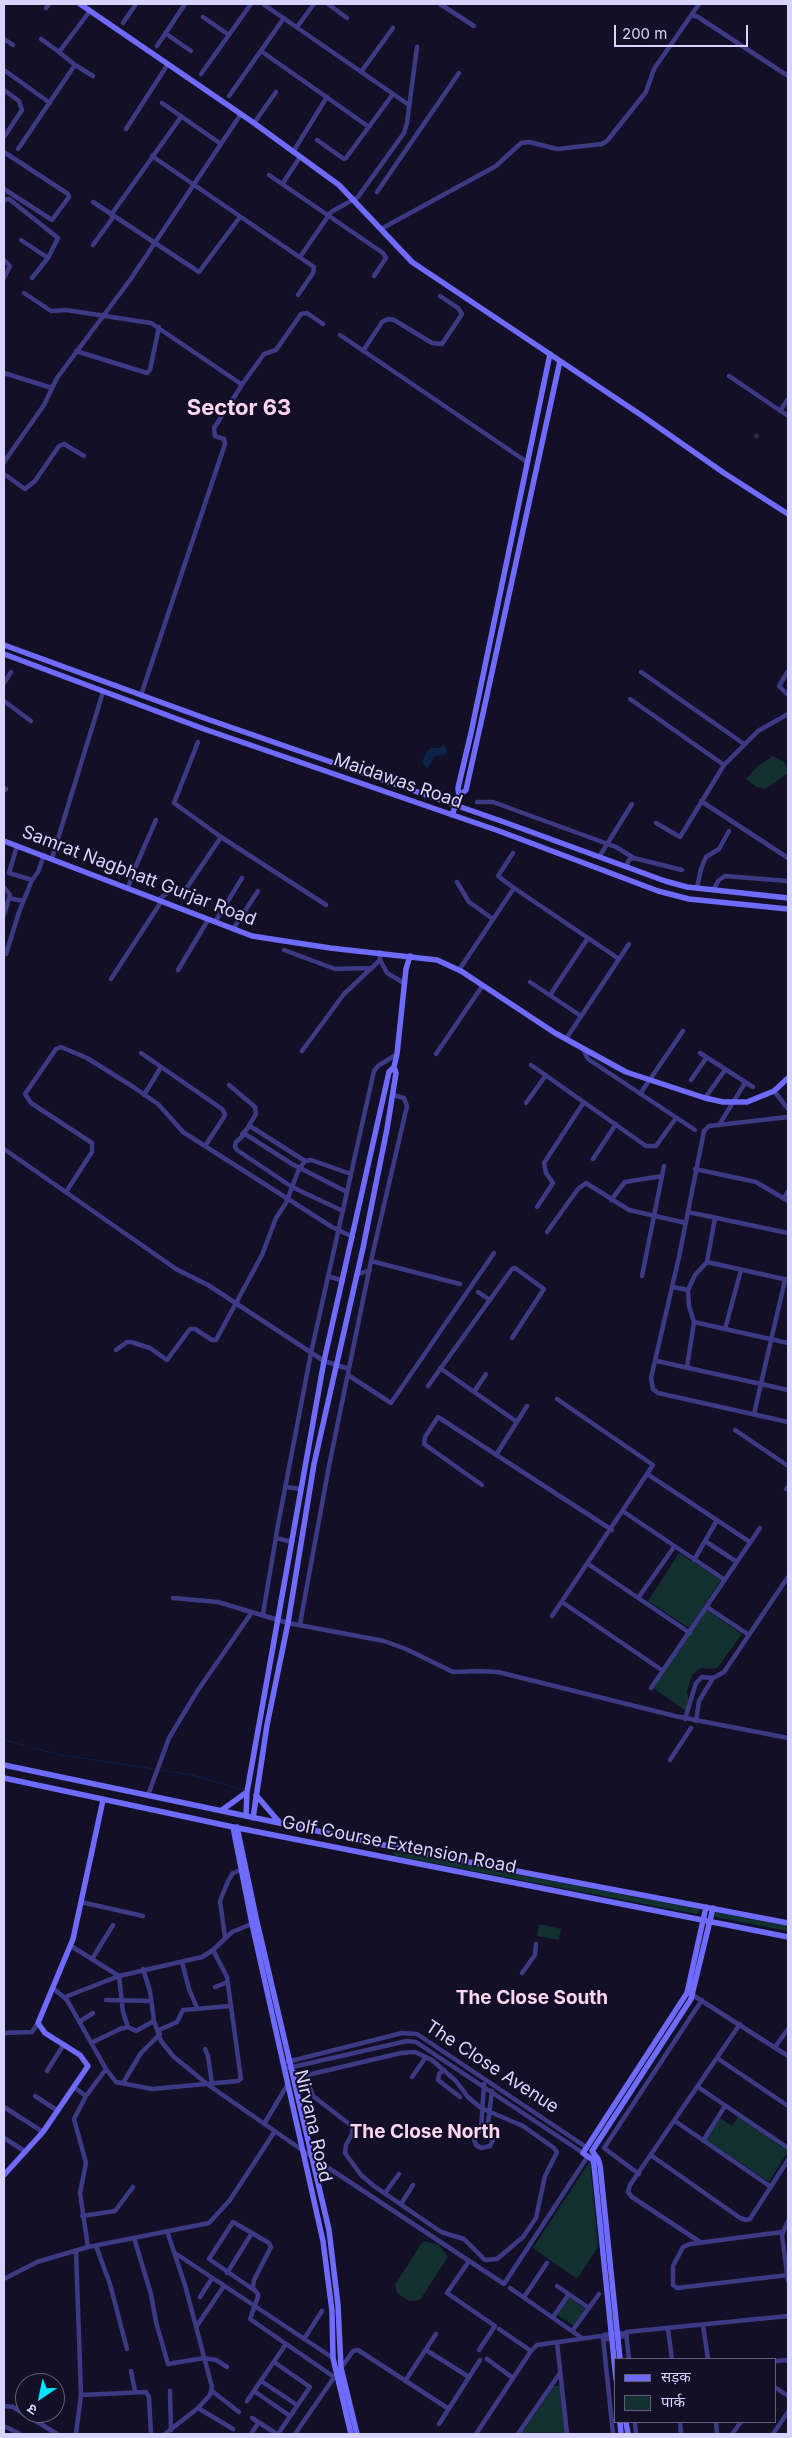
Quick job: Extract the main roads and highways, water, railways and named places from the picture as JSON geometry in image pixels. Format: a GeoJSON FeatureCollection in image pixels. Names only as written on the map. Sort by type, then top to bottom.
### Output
{"type":"FeatureCollection","features":[{"type":"Feature","properties":{"kind":"water"},"geometry":{"type":"Polygon","coordinates":[[[444,743],[447,752],[444,755],[435,756],[427,769],[422,762],[426,753],[430,748],[440,748],[444,743]]]}},
{"type":"Feature","properties":{"kind":"waterway"},"geometry":{"type":"LineString","coordinates":[[4,1740],[26,1746]]}},
{"type":"Feature","properties":{"kind":"waterway"},"geometry":{"type":"LineString","coordinates":[[33,1748],[62,1755],[154,1769]]}},
{"type":"Feature","properties":{"kind":"waterway"},"geometry":{"type":"LineString","coordinates":[[161,1770],[192,1775],[244,1790]]}},
{"type":"Feature","properties":{"kind":"tunnel"},"geometry":{"type":"LineString","coordinates":[[756,434],[757,438]]}},
{"type":"Feature","properties":{"kind":"district","name":"Sector 63"},"geometry":{"type":"Point","coordinates":[239,408]}},
{"type":"Feature","properties":{"kind":"district","name":"The Close South"},"geometry":{"type":"Point","coordinates":[532,1998]}},
{"type":"Feature","properties":{"kind":"district","name":"The Close North"},"geometry":{"type":"Point","coordinates":[425,2132]}}]}
